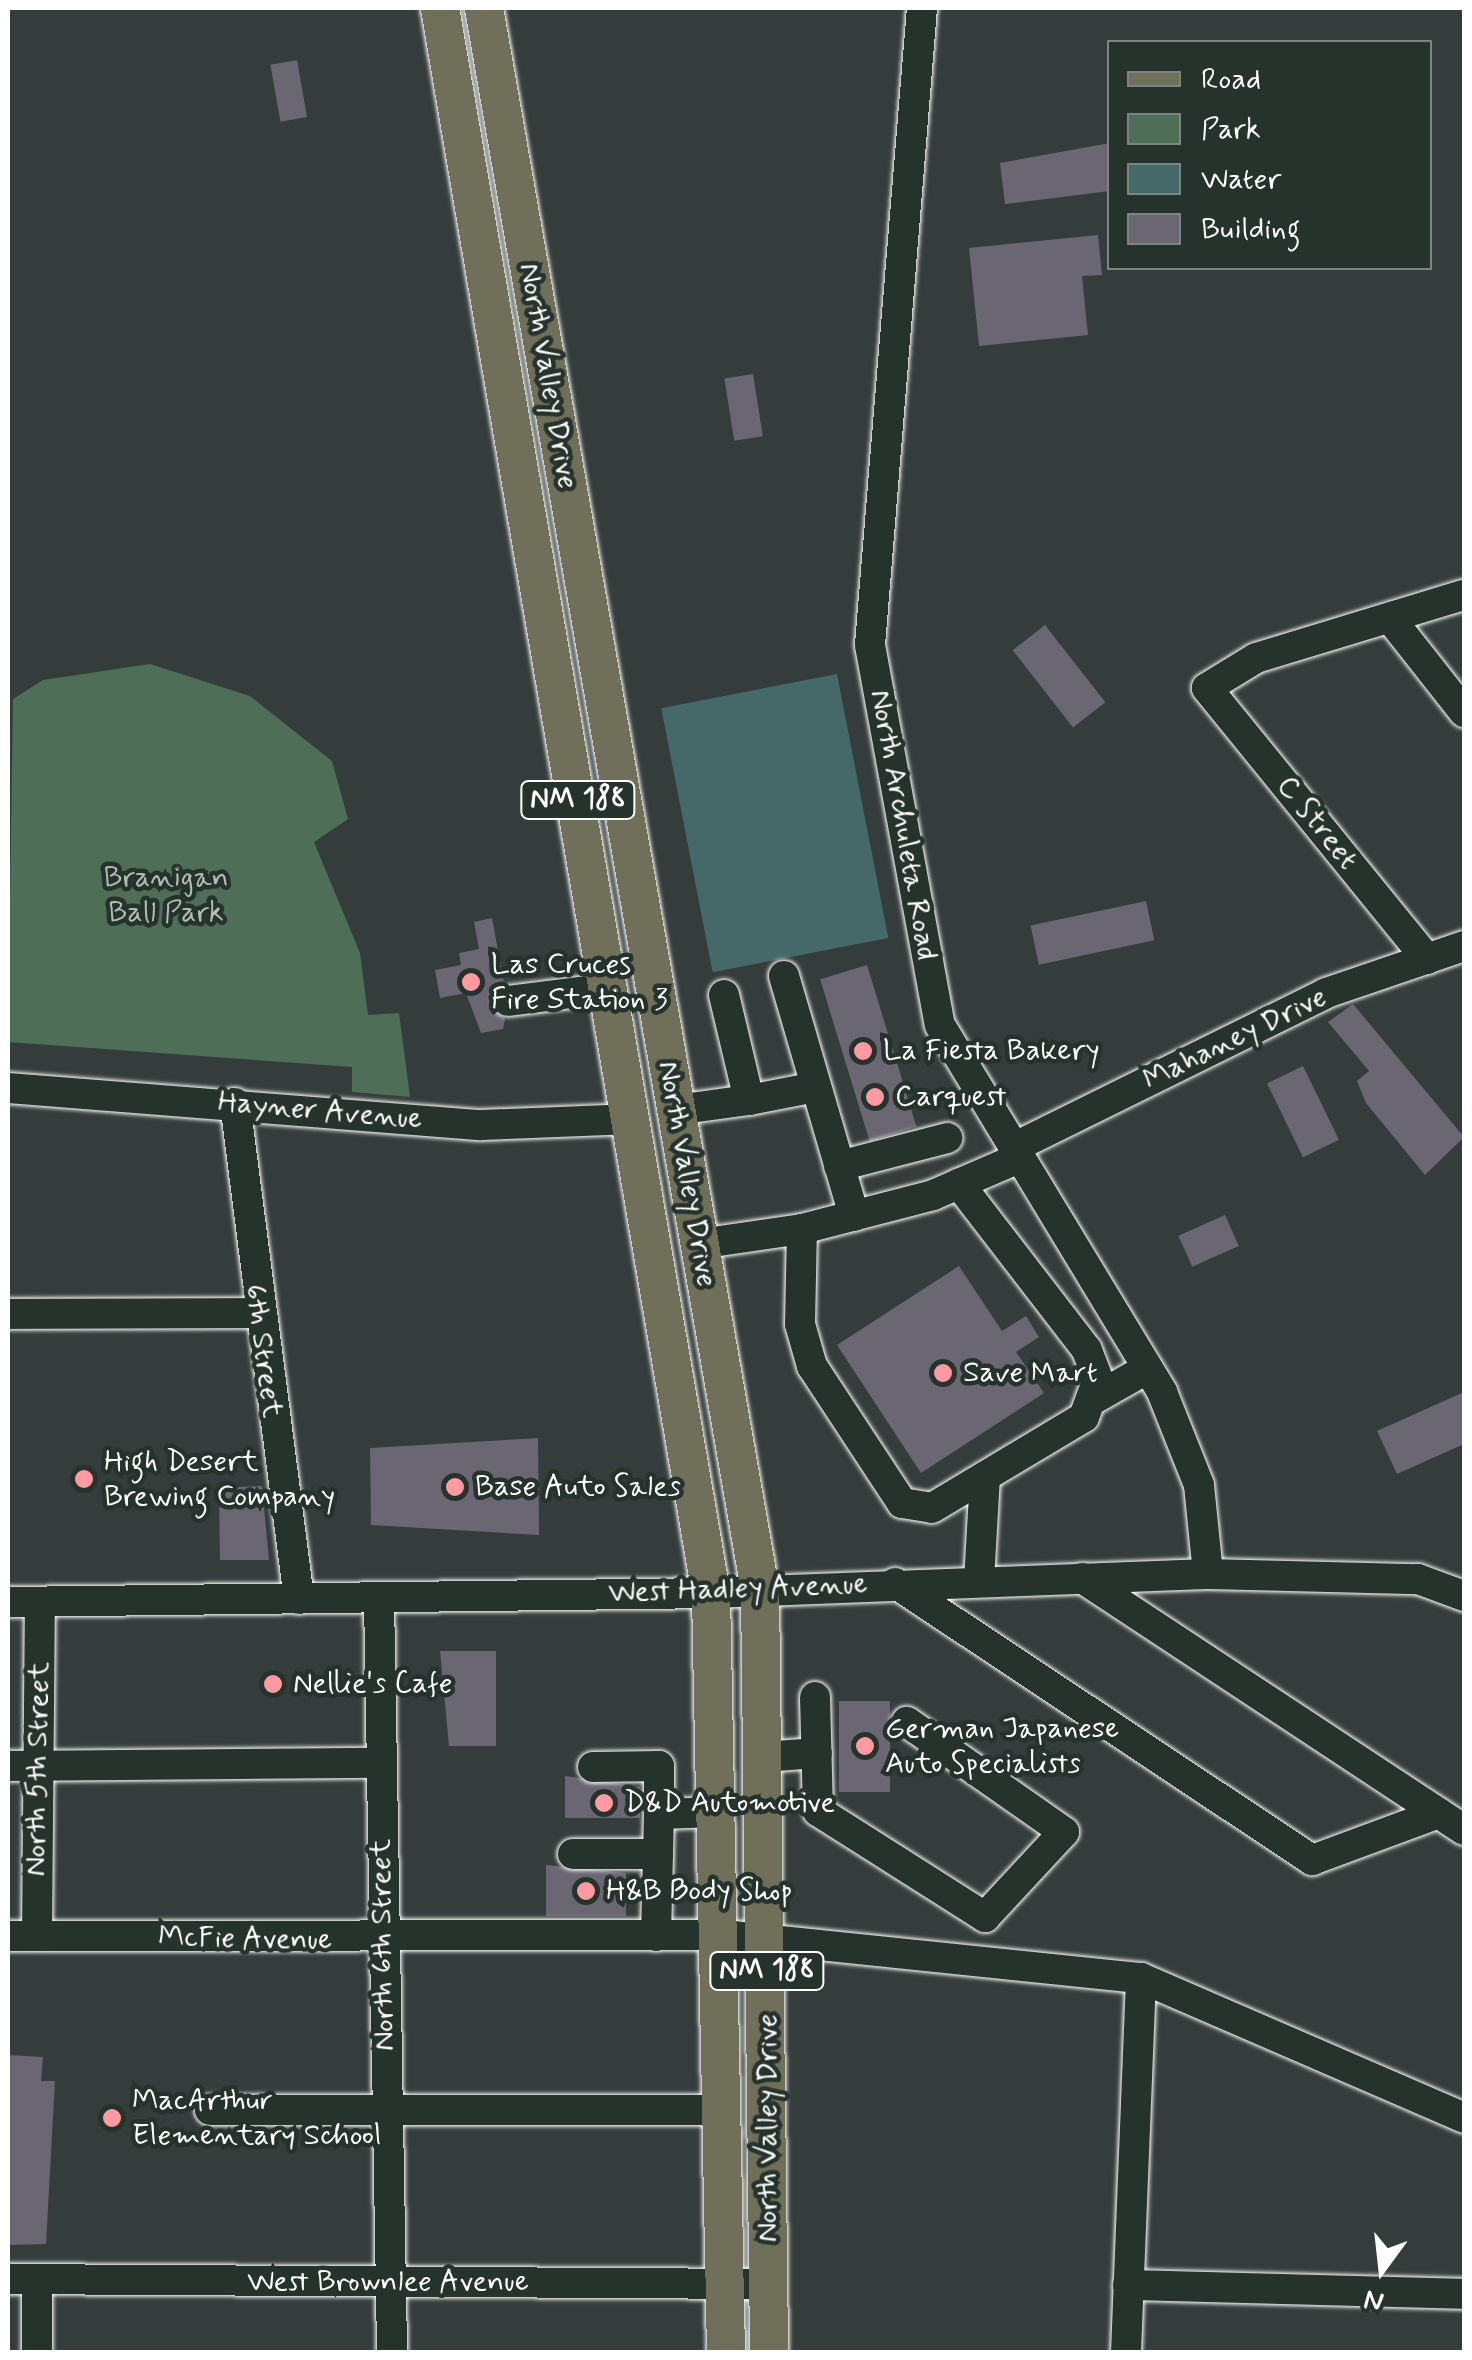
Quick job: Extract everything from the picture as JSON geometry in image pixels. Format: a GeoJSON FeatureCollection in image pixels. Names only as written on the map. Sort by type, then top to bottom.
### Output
{"type":"FeatureCollection","features":[{"type":"Feature","properties":{"kind":"main road","name":"North Valley Drive"},"geometry":{"type":"LineString","coordinates":[[440,8],[711,1593],[723,1935],[726,2352]]}},
{"type":"Feature","properties":{"kind":"main road","name":"North Valley Drive"},"geometry":{"type":"LineString","coordinates":[[484,8],[760,1589],[769,2352]]}},
{"type":"Feature","properties":{"kind":"street","name":"North Archuleta Road"},"geometry":{"type":"LineString","coordinates":[[922,8],[870,645],[940,1025],[1148,1368],[1199,1485],[1208,1574]]}},
{"type":"Feature","properties":{"kind":"street"},"geometry":{"type":"LineString","coordinates":[[1464,595],[1390,618],[1464,712]]}},
{"type":"Feature","properties":{"kind":"street","name":"C Street"},"geometry":{"type":"LineString","coordinates":[[1390,618],[1256,658],[1207,688],[1428,958]]}},
{"type":"Feature","properties":{"kind":"street","name":"Mahaney Drive"},"geometry":{"type":"LineString","coordinates":[[959,1184],[1326,993],[1464,946]]}},
{"type":"Feature","properties":{"kind":"street"},"geometry":{"type":"LineString","coordinates":[[784,976],[854,1216]]}},
{"type":"Feature","properties":{"kind":"street"},"geometry":{"type":"LineString","coordinates":[[508,1001],[610,988]]}},
{"type":"Feature","properties":{"kind":"street"},"geometry":{"type":"LineString","coordinates":[[724,995],[749,1100]]}},
{"type":"Feature","properties":{"kind":"street"},"geometry":{"type":"LineString","coordinates":[[676,1110],[816,1087]]}},
{"type":"Feature","properties":{"kind":"street","name":"Hayner Avenue"},"geometry":{"type":"LineString","coordinates":[[8,1088],[235,1103],[480,1126],[633,1119]]}},
{"type":"Feature","properties":{"kind":"street","name":"6th Street"},"geometry":{"type":"LineString","coordinates":[[235,1103],[256,1313],[299,1598]]}},
{"type":"Feature","properties":{"kind":"street"},"geometry":{"type":"LineString","coordinates":[[839,1166],[947,1138]]}},
{"type":"Feature","properties":{"kind":"street"},"geometry":{"type":"LineString","coordinates":[[699,1244],[802,1230],[959,1184],[1087,1350],[1098,1378],[1084,1417],[932,1508],[902,1504],[812,1366],[800,1324],[802,1230]]}},
{"type":"Feature","properties":{"kind":"street"},"geometry":{"type":"LineString","coordinates":[[8,1314],[256,1313]]}},
{"type":"Feature","properties":{"kind":"street"},"geometry":{"type":"LineString","coordinates":[[1092,1400],[1148,1368]]}},
{"type":"Feature","properties":{"kind":"street"},"geometry":{"type":"LineString","coordinates":[[979,1581],[984,1476]]}},
{"type":"Feature","properties":{"kind":"street","name":"West Hadley Avenue"},"geometry":{"type":"LineString","coordinates":[[8,1602],[711,1593],[1208,1574],[1418,1579],[1464,1596]]}},
{"type":"Feature","properties":{"kind":"street"},"geometry":{"type":"LineString","coordinates":[[1082,1578],[1452,1821]]}},
{"type":"Feature","properties":{"kind":"street"},"geometry":{"type":"LineString","coordinates":[[895,1584],[1312,1860],[1452,1821]]}},
{"type":"Feature","properties":{"kind":"street","name":"North 6th Street"},"geometry":{"type":"LineString","coordinates":[[379,1597],[381,1941],[392,2352]]}},
{"type":"Feature","properties":{"kind":"street","name":"North 5th Street"},"geometry":{"type":"LineString","coordinates":[[22,1936],[38,1765],[40,1602]]}},
{"type":"Feature","properties":{"kind":"street"},"geometry":{"type":"LineString","coordinates":[[815,1698],[818,1811],[984,1918],[1064,1832],[907,1722]]}},
{"type":"Feature","properties":{"kind":"street"},"geometry":{"type":"LineString","coordinates":[[763,1757],[817,1753]]}},
{"type":"Feature","properties":{"kind":"street"},"geometry":{"type":"LineString","coordinates":[[8,1766],[380,1763]]}},
{"type":"Feature","properties":{"kind":"street"},"geometry":{"type":"LineString","coordinates":[[594,1767],[658,1766],[656,1936]]}},
{"type":"Feature","properties":{"kind":"street"},"geometry":{"type":"LineString","coordinates":[[659,1814],[718,1812]]}},
{"type":"Feature","properties":{"kind":"street"},"geometry":{"type":"LineString","coordinates":[[572,1854],[658,1854]]}},
{"type":"Feature","properties":{"kind":"street","name":"McFie Avenue"},"geometry":{"type":"LineString","coordinates":[[22,1936],[381,1941],[723,1935],[1141,1978],[1464,2118]]}},
{"type":"Feature","properties":{"kind":"street"},"geometry":{"type":"LineString","coordinates":[[1126,2352],[1141,1978]]}},
{"type":"Feature","properties":{"kind":"street"},"geometry":{"type":"LineString","coordinates":[[210,2110],[724,2110]]}},
{"type":"Feature","properties":{"kind":"street"},"geometry":{"type":"LineString","coordinates":[[22,2279],[37,2352]]}},
{"type":"Feature","properties":{"kind":"street","name":"West Brownlee Avenue"},"geometry":{"type":"LineString","coordinates":[[22,2279],[768,2284]]}},
{"type":"Feature","properties":{"kind":"street"},"geometry":{"type":"LineString","coordinates":[[1128,2285],[1464,2294]]}},
{"type":"Feature","properties":{"kind":"green space","name":"Branigan Ball Park"},"geometry":{"type":"Polygon","coordinates":[[[150,664],[250,696],[332,761],[348,819],[314,842],[360,953],[368,1015],[399,1013],[410,1097],[352,1092],[352,1067],[8,1042],[13,699],[43,680],[150,664]]]}},
{"type":"Feature","properties":{"kind":"water"},"geometry":{"type":"Polygon","coordinates":[[[837,674],[888,938],[713,972],[661,708],[837,674]]]}},
{"type":"Feature","properties":{"kind":"building"},"geometry":{"type":"Polygon","coordinates":[[[297,60],[307,117],[280,122],[270,65],[297,60]]]}},
{"type":"Feature","properties":{"kind":"building"},"geometry":{"type":"Polygon","coordinates":[[[1107,144],[1107,191],[1005,204],[1000,163],[1107,144]]]}},
{"type":"Feature","properties":{"kind":"building"},"geometry":{"type":"Polygon","coordinates":[[[1098,235],[1102,275],[1082,276],[1088,335],[979,346],[969,248],[1098,235]]]}},
{"type":"Feature","properties":{"kind":"building"},"geometry":{"type":"Polygon","coordinates":[[[753,374],[763,436],[734,441],[724,379],[753,374]]]}},
{"type":"Feature","properties":{"kind":"building"},"geometry":{"type":"Polygon","coordinates":[[[1045,625],[1105,702],[1073,727],[1013,650],[1045,625]]]}},
{"type":"Feature","properties":{"kind":"building"},"geometry":{"type":"Polygon","coordinates":[[[1146,901],[1154,940],[1039,965],[1031,926],[1146,901]]]}},
{"type":"Feature","properties":{"kind":"building","name":"Las Cruces Fire Station 3"},"geometry":{"type":"Polygon","coordinates":[[[492,918],[504,983],[489,1002],[505,1019],[503,1029],[481,1033],[466,993],[440,998],[435,970],[461,965],[459,953],[479,949],[474,922],[492,918]]]}},
{"type":"Feature","properties":{"kind":"building"},"geometry":{"type":"Polygon","coordinates":[[[867,965],[916,1127],[870,1141],[820,979],[867,965]]]}},
{"type":"Feature","properties":{"kind":"building"},"geometry":{"type":"Polygon","coordinates":[[[1353,1004],[1464,1137],[1425,1175],[1366,1103],[1357,1081],[1369,1071],[1328,1022],[1353,1004]]]}},
{"type":"Feature","properties":{"kind":"building"},"geometry":{"type":"Polygon","coordinates":[[[1303,1066],[1339,1140],[1303,1157],[1267,1084],[1303,1066]]]}},
{"type":"Feature","properties":{"kind":"building"},"geometry":{"type":"Polygon","coordinates":[[[1225,1215],[1239,1246],[1192,1267],[1178,1236],[1225,1215]]]}},
{"type":"Feature","properties":{"kind":"building","name":"Save Mart"},"geometry":{"type":"Polygon","coordinates":[[[959,1266],[1002,1331],[1026,1316],[1039,1337],[1016,1352],[1044,1393],[921,1473],[837,1345],[959,1266]]]}},
{"type":"Feature","properties":{"kind":"building"},"geometry":{"type":"Polygon","coordinates":[[[1464,1392],[1464,1444],[1397,1474],[1377,1431],[1464,1392]]]}},
{"type":"Feature","properties":{"kind":"building","name":"Base Auto Sales"},"geometry":{"type":"Polygon","coordinates":[[[538,1438],[539,1535],[371,1525],[370,1448],[538,1438]]]}},
{"type":"Feature","properties":{"kind":"building"},"geometry":{"type":"Polygon","coordinates":[[[262,1486],[269,1560],[220,1560],[219,1488],[262,1486]]]}},
{"type":"Feature","properties":{"kind":"building"},"geometry":{"type":"Polygon","coordinates":[[[440,1651],[496,1651],[496,1746],[449,1746],[440,1651]]]}},
{"type":"Feature","properties":{"kind":"building","name":"German Japanese Auto Specialists"},"geometry":{"type":"Polygon","coordinates":[[[839,1701],[890,1701],[890,1792],[839,1792],[839,1701]]]}},
{"type":"Feature","properties":{"kind":"building","name":"D&D Automotive"},"geometry":{"type":"Polygon","coordinates":[[[565,1776],[640,1787],[640,1818],[565,1818],[565,1776]]]}},
{"type":"Feature","properties":{"kind":"building","name":"H&B Body Shop"},"geometry":{"type":"Polygon","coordinates":[[[546,1865],[626,1873],[626,1916],[546,1916],[546,1865]]]}},
{"type":"Feature","properties":{"kind":"building"},"geometry":{"type":"Polygon","coordinates":[[[8,2055],[43,2057],[41,2081],[55,2081],[46,2244],[8,2245],[8,2055]]]}},
{"type":"Feature","properties":{"kind":"place","name":"Las Cruces Fire Station 3"},"geometry":{"type":"Point","coordinates":[471,982]}},
{"type":"Feature","properties":{"kind":"place","name":"La Fiesta Bakery"},"geometry":{"type":"Point","coordinates":[863,1051]}},
{"type":"Feature","properties":{"kind":"place","name":"Carquest"},"geometry":{"type":"Point","coordinates":[875,1097]}},
{"type":"Feature","properties":{"kind":"place","name":"Save Mart"},"geometry":{"type":"Point","coordinates":[943,1373]}},
{"type":"Feature","properties":{"kind":"place","name":"High Desert Brewing Company"},"geometry":{"type":"Point","coordinates":[84,1479]}},
{"type":"Feature","properties":{"kind":"place","name":"Base Auto Sales"},"geometry":{"type":"Point","coordinates":[455,1487]}},
{"type":"Feature","properties":{"kind":"place","name":"Nellie's Cafe"},"geometry":{"type":"Point","coordinates":[273,1684]}},
{"type":"Feature","properties":{"kind":"place","name":"German Japanese Auto Specialists"},"geometry":{"type":"Point","coordinates":[865,1746]}},
{"type":"Feature","properties":{"kind":"place","name":"D&D Automotive"},"geometry":{"type":"Point","coordinates":[604,1803]}},
{"type":"Feature","properties":{"kind":"place","name":"H&B Body Shop"},"geometry":{"type":"Point","coordinates":[586,1891]}},
{"type":"Feature","properties":{"kind":"place","name":"MacArthur Elementary School"},"geometry":{"type":"Point","coordinates":[112,2118]}}]}
